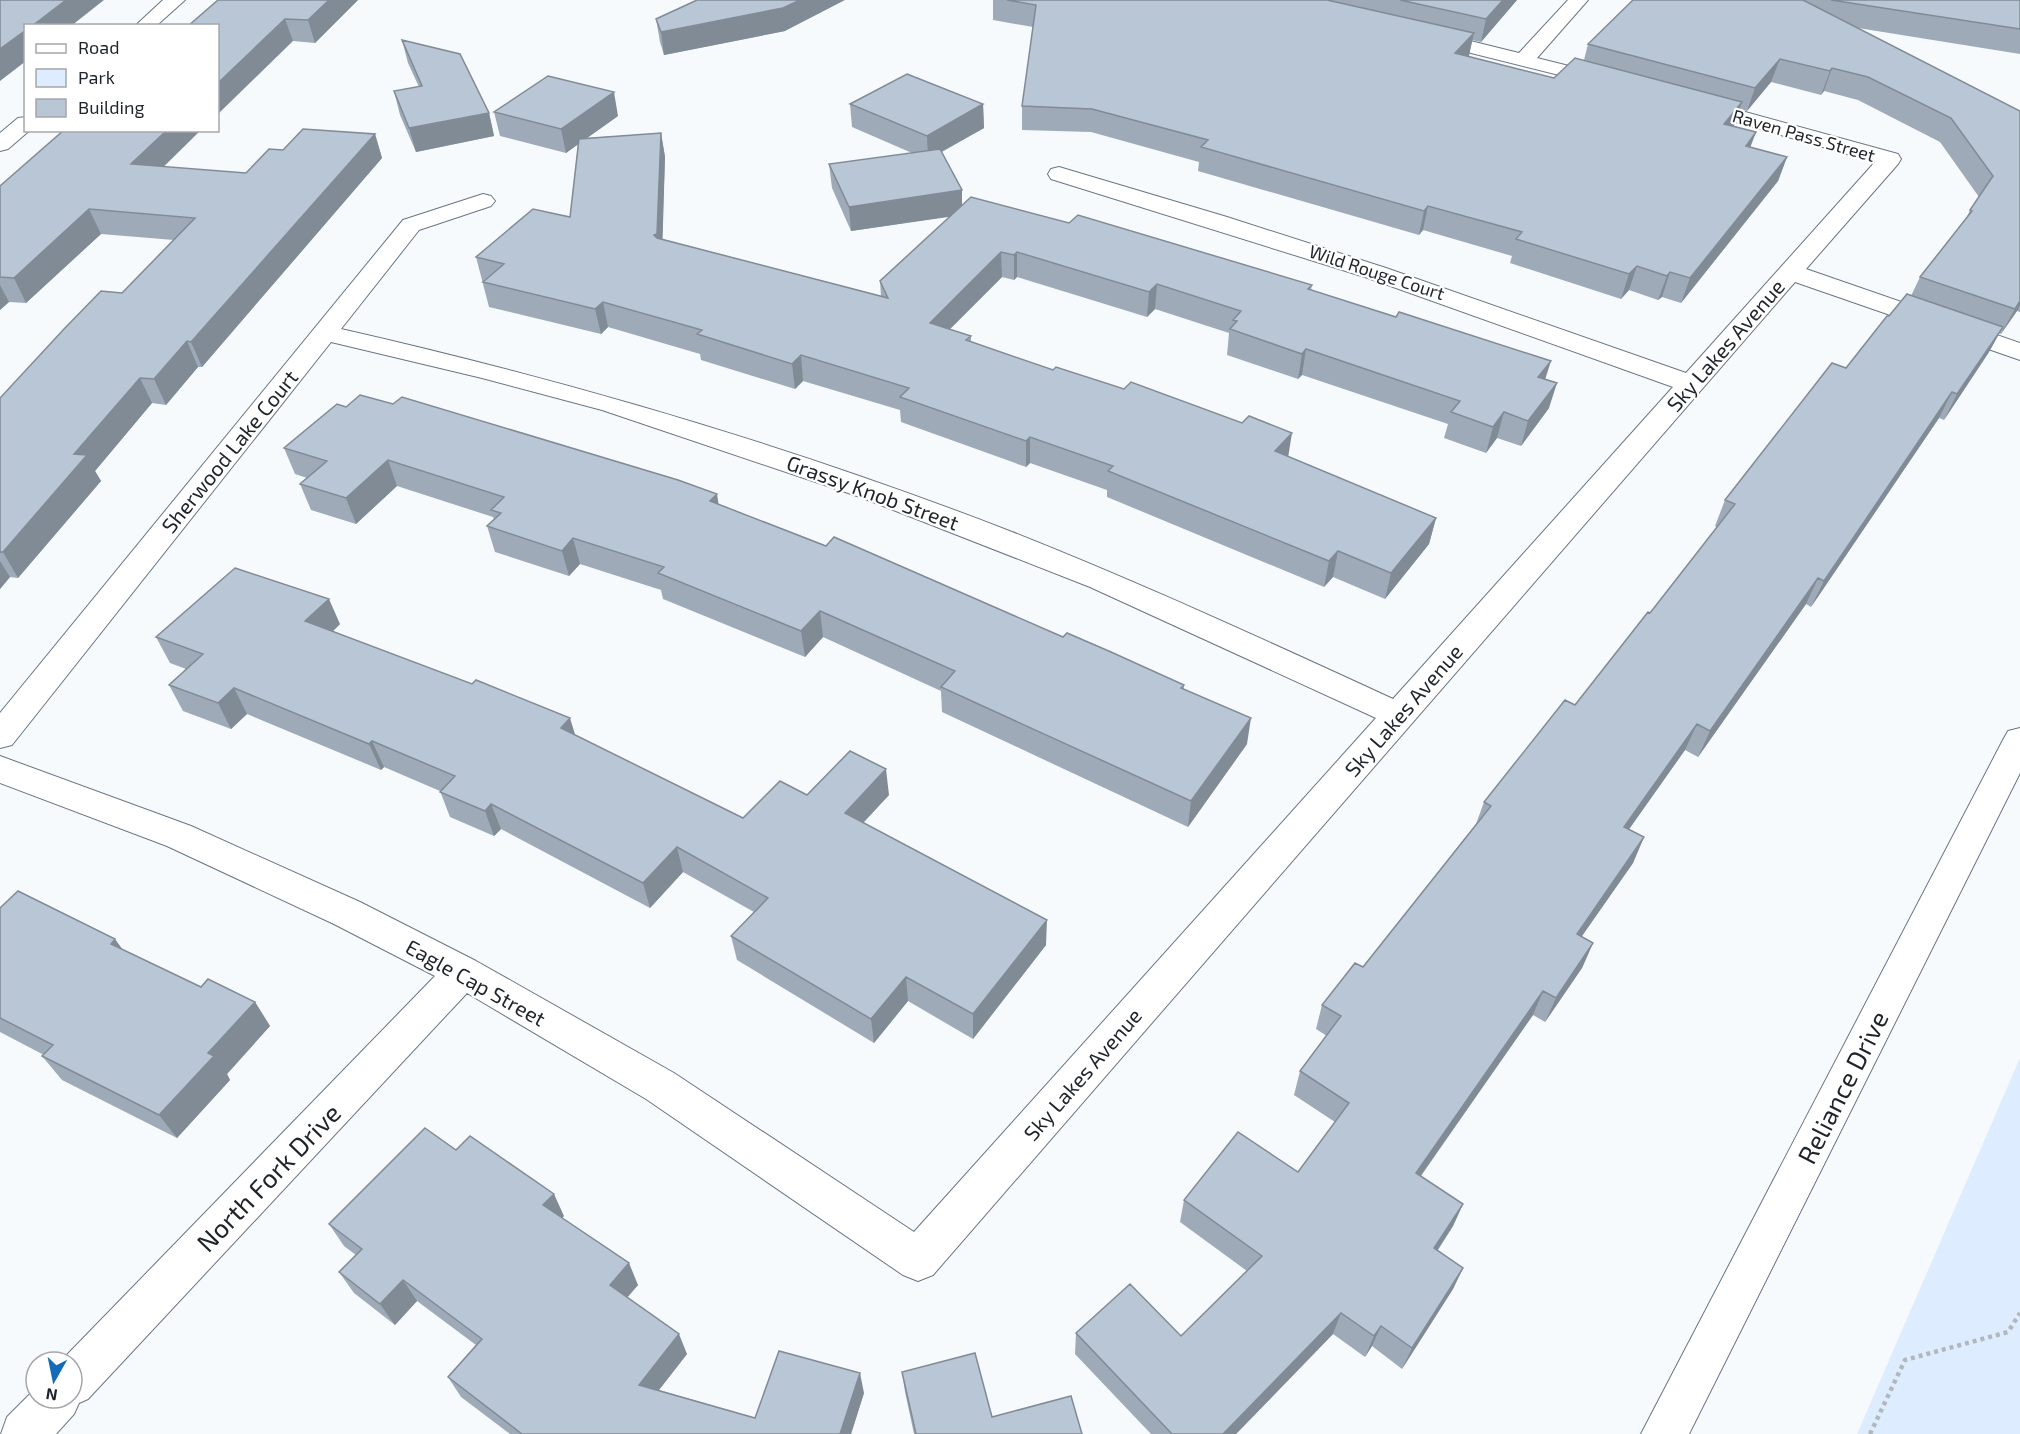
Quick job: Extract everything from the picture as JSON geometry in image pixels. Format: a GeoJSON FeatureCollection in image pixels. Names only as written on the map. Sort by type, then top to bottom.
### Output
{"type":"FeatureCollection","features":[{"type":"Feature","properties":{"kind":"street"},"geometry":{"type":"LineString","coordinates":[[146,24],[175,0]]}},
{"type":"Feature","properties":{"kind":"street"},"geometry":{"type":"LineString","coordinates":[[1524,60],[1578,0]]}},
{"type":"Feature","properties":{"kind":"street"},"geometry":{"type":"LineString","coordinates":[[1402,31],[1623,85]]}},
{"type":"Feature","properties":{"kind":"street","name":"Raven Pass Street"},"geometry":{"type":"LineString","coordinates":[[1679,100],[1890,159]]}},
{"type":"Feature","properties":{"kind":"street"},"geometry":{"type":"LineString","coordinates":[[0,144],[24,125]]}},
{"type":"Feature","properties":{"kind":"street","name":"Sky Lakes Avenue"},"geometry":{"type":"LineString","coordinates":[[918,1260],[1890,159]]}},
{"type":"Feature","properties":{"kind":"street","name":"Wild Rouge Court"},"geometry":{"type":"LineString","coordinates":[[1059,174],[1361,266],[1488,309],[1691,384]]}},
{"type":"Feature","properties":{"kind":"street","name":"Sherwood Lake Court"},"geometry":{"type":"LineString","coordinates":[[0,736],[411,225],[483,201]]}},
{"type":"Feature","properties":{"kind":"street"},"geometry":{"type":"LineString","coordinates":[[1790,272],[2020,352]]}},
{"type":"Feature","properties":{"kind":"street","name":"Grassy Knob Street"},"geometry":{"type":"LineString","coordinates":[[324,333],[485,370],[650,416],[821,472],[1000,538],[1160,605],[1398,715]]}},
{"type":"Feature","properties":{"kind":"street","name":"Reliance Drive"},"geometry":{"type":"LineString","coordinates":[[1664,1434],[2020,740]]}},
{"type":"Feature","properties":{"kind":"street","name":"Eagle Cap Street"},"geometry":{"type":"LineString","coordinates":[[0,769],[178,836],[347,913],[463,972],[660,1086],[918,1260]]}},
{"type":"Feature","properties":{"kind":"street","name":"North Fork Drive"},"geometry":{"type":"LineString","coordinates":[[84,1370],[463,972]]}},
{"type":"Feature","properties":{"kind":"street"},"geometry":{"type":"LineString","coordinates":[[24,1434],[47,1410]]}},
{"type":"Feature","properties":{"kind":"path"},"geometry":{"type":"LineString","coordinates":[[1870,1434],[1905,1360],[2008,1332],[2020,1313]]}},
{"type":"Feature","properties":{"kind":"green space"},"geometry":{"type":"Polygon","coordinates":[[[2020,1058],[2020,1434],[1857,1434],[2020,1058]]]}},
{"type":"Feature","properties":{"kind":"building"},"geometry":{"type":"Polygon","coordinates":[[[0,0],[66,0],[35,24],[24,24],[24,31],[0,49],[0,0]]]}},
{"type":"Feature","properties":{"kind":"building"},"geometry":{"type":"Polygon","coordinates":[[[218,0],[329,0],[308,20],[285,19],[219,82],[219,24],[190,24],[218,0]]]}},
{"type":"Feature","properties":{"kind":"building"},"geometry":{"type":"Polygon","coordinates":[[[697,0],[800,0],[783,8],[661,32],[656,19],[697,0]]]}},
{"type":"Feature","properties":{"kind":"building"},"geometry":{"type":"Polygon","coordinates":[[[1007,0],[1327,0],[1474,33],[1455,53],[1554,78],[1575,58],[1742,102],[1724,124],[1756,132],[1746,146],[1787,157],[1690,278],[1670,272],[1667,276],[1637,266],[1629,274],[1516,239],[1522,232],[1428,206],[1424,211],[1201,147],[1208,140],[1092,109],[1022,106],[1036,5],[1007,0]]]}},
{"type":"Feature","properties":{"kind":"building"},"geometry":{"type":"Polygon","coordinates":[[[1400,0],[1503,0],[1486,19],[1400,0]]]}},
{"type":"Feature","properties":{"kind":"building"},"geometry":{"type":"Polygon","coordinates":[[[1633,0],[1803,0],[2020,111],[2020,301],[2015,309],[1920,277],[1972,211],[1970,210],[1993,176],[1951,118],[1868,77],[1832,68],[1830,71],[1780,59],[1755,88],[1588,44],[1633,0]]]}},
{"type":"Feature","properties":{"kind":"building"},"geometry":{"type":"Polygon","coordinates":[[[1831,0],[2020,0],[2020,29],[1831,0]]]}},
{"type":"Feature","properties":{"kind":"building"},"geometry":{"type":"Polygon","coordinates":[[[402,40],[460,54],[489,113],[409,128],[394,91],[422,86],[402,40]]]}},
{"type":"Feature","properties":{"kind":"building"},"geometry":{"type":"Polygon","coordinates":[[[907,74],[983,104],[927,136],[850,104],[907,74]]]}},
{"type":"Feature","properties":{"kind":"building"},"geometry":{"type":"Polygon","coordinates":[[[548,76],[614,92],[561,129],[494,112],[548,76]]]}},
{"type":"Feature","properties":{"kind":"building"},"geometry":{"type":"Polygon","coordinates":[[[303,129],[375,134],[191,342],[187,341],[154,379],[140,378],[74,454],[87,455],[3,552],[0,552],[0,398],[101,291],[122,293],[195,218],[89,209],[14,278],[0,277],[0,186],[62,132],[165,132],[131,164],[246,173],[269,149],[283,150],[303,129]]]}},
{"type":"Feature","properties":{"kind":"building"},"geometry":{"type":"Polygon","coordinates":[[[661,133],[657,234],[654,235],[657,238],[888,298],[880,281],[971,197],[1069,223],[1078,215],[1312,285],[1308,289],[1396,317],[1399,312],[1551,361],[1538,377],[1557,383],[1528,421],[1504,412],[1493,427],[1451,412],[1460,401],[1306,349],[1302,354],[1230,329],[1237,321],[1233,320],[1241,311],[1157,284],[1149,292],[1017,252],[1014,255],[1001,252],[930,323],[971,336],[966,340],[1053,370],[1056,367],[1124,389],[1131,382],[1242,423],[1249,416],[1292,433],[1275,451],[1436,518],[1391,573],[1338,551],[1329,561],[1108,471],[1113,466],[1030,437],[1026,441],[900,397],[909,388],[801,355],[792,364],[697,334],[702,330],[603,302],[595,309],[483,282],[504,264],[476,257],[533,209],[570,217],[579,139],[661,133]]]}},
{"type":"Feature","properties":{"kind":"building"},"geometry":{"type":"Polygon","coordinates":[[[940,149],[962,190],[849,207],[829,164],[940,149]]]}},
{"type":"Feature","properties":{"kind":"building"},"geometry":{"type":"Polygon","coordinates":[[[1907,294],[2003,327],[1957,394],[1952,392],[1824,581],[1818,578],[1710,731],[1697,724],[1624,827],[1644,837],[1577,934],[1593,943],[1556,998],[1543,991],[1416,1173],[1463,1204],[1434,1248],[1463,1268],[1412,1348],[1381,1326],[1374,1336],[1341,1313],[1223,1434],[1172,1434],[1076,1333],[1130,1284],[1181,1336],[1262,1256],[1184,1200],[1238,1132],[1298,1172],[1349,1103],[1300,1071],[1341,1016],[1322,1005],[1355,963],[1363,967],[1491,806],[1484,802],[1565,700],[1575,705],[1648,612],[1650,613],[1735,504],[1725,500],[1832,363],[1846,368],[1907,294]]]}},
{"type":"Feature","properties":{"kind":"building"},"geometry":{"type":"Polygon","coordinates":[[[360,395],[393,404],[402,397],[678,480],[717,494],[710,501],[826,546],[834,537],[1063,637],[1067,633],[1111,652],[1184,685],[1181,688],[1251,718],[1191,801],[941,687],[955,671],[820,611],[801,631],[658,573],[664,567],[573,538],[562,551],[487,526],[501,513],[491,510],[504,497],[388,460],[346,498],[300,484],[327,461],[284,448],[337,404],[346,407],[360,395]]]}},
{"type":"Feature","properties":{"kind":"building"},"geometry":{"type":"Polygon","coordinates":[[[235,568],[329,599],[305,621],[472,684],[476,680],[570,718],[561,728],[743,818],[780,781],[807,795],[850,751],[886,769],[845,813],[1047,920],[973,1014],[906,977],[871,1019],[731,936],[768,898],[677,847],[643,883],[491,804],[485,811],[440,792],[455,776],[372,741],[369,744],[234,688],[218,703],[169,685],[203,654],[156,637],[235,568]]]}},
{"type":"Feature","properties":{"kind":"building"},"geometry":{"type":"Polygon","coordinates":[[[18,891],[115,939],[111,944],[201,987],[208,979],[255,1002],[208,1053],[214,1056],[159,1115],[42,1056],[53,1045],[0,1018],[0,908],[18,891]]]}},
{"type":"Feature","properties":{"kind":"building"},"geometry":{"type":"Polygon","coordinates":[[[425,1128],[456,1150],[470,1136],[554,1194],[543,1205],[629,1263],[610,1285],[679,1334],[639,1385],[755,1418],[779,1351],[860,1373],[840,1434],[522,1434],[448,1377],[482,1339],[403,1280],[380,1304],[339,1272],[362,1249],[329,1224],[425,1128]]]}},
{"type":"Feature","properties":{"kind":"building"},"geometry":{"type":"Polygon","coordinates":[[[975,1353],[992,1417],[1071,1396],[1082,1434],[916,1434],[902,1372],[975,1353]]]}}]}
